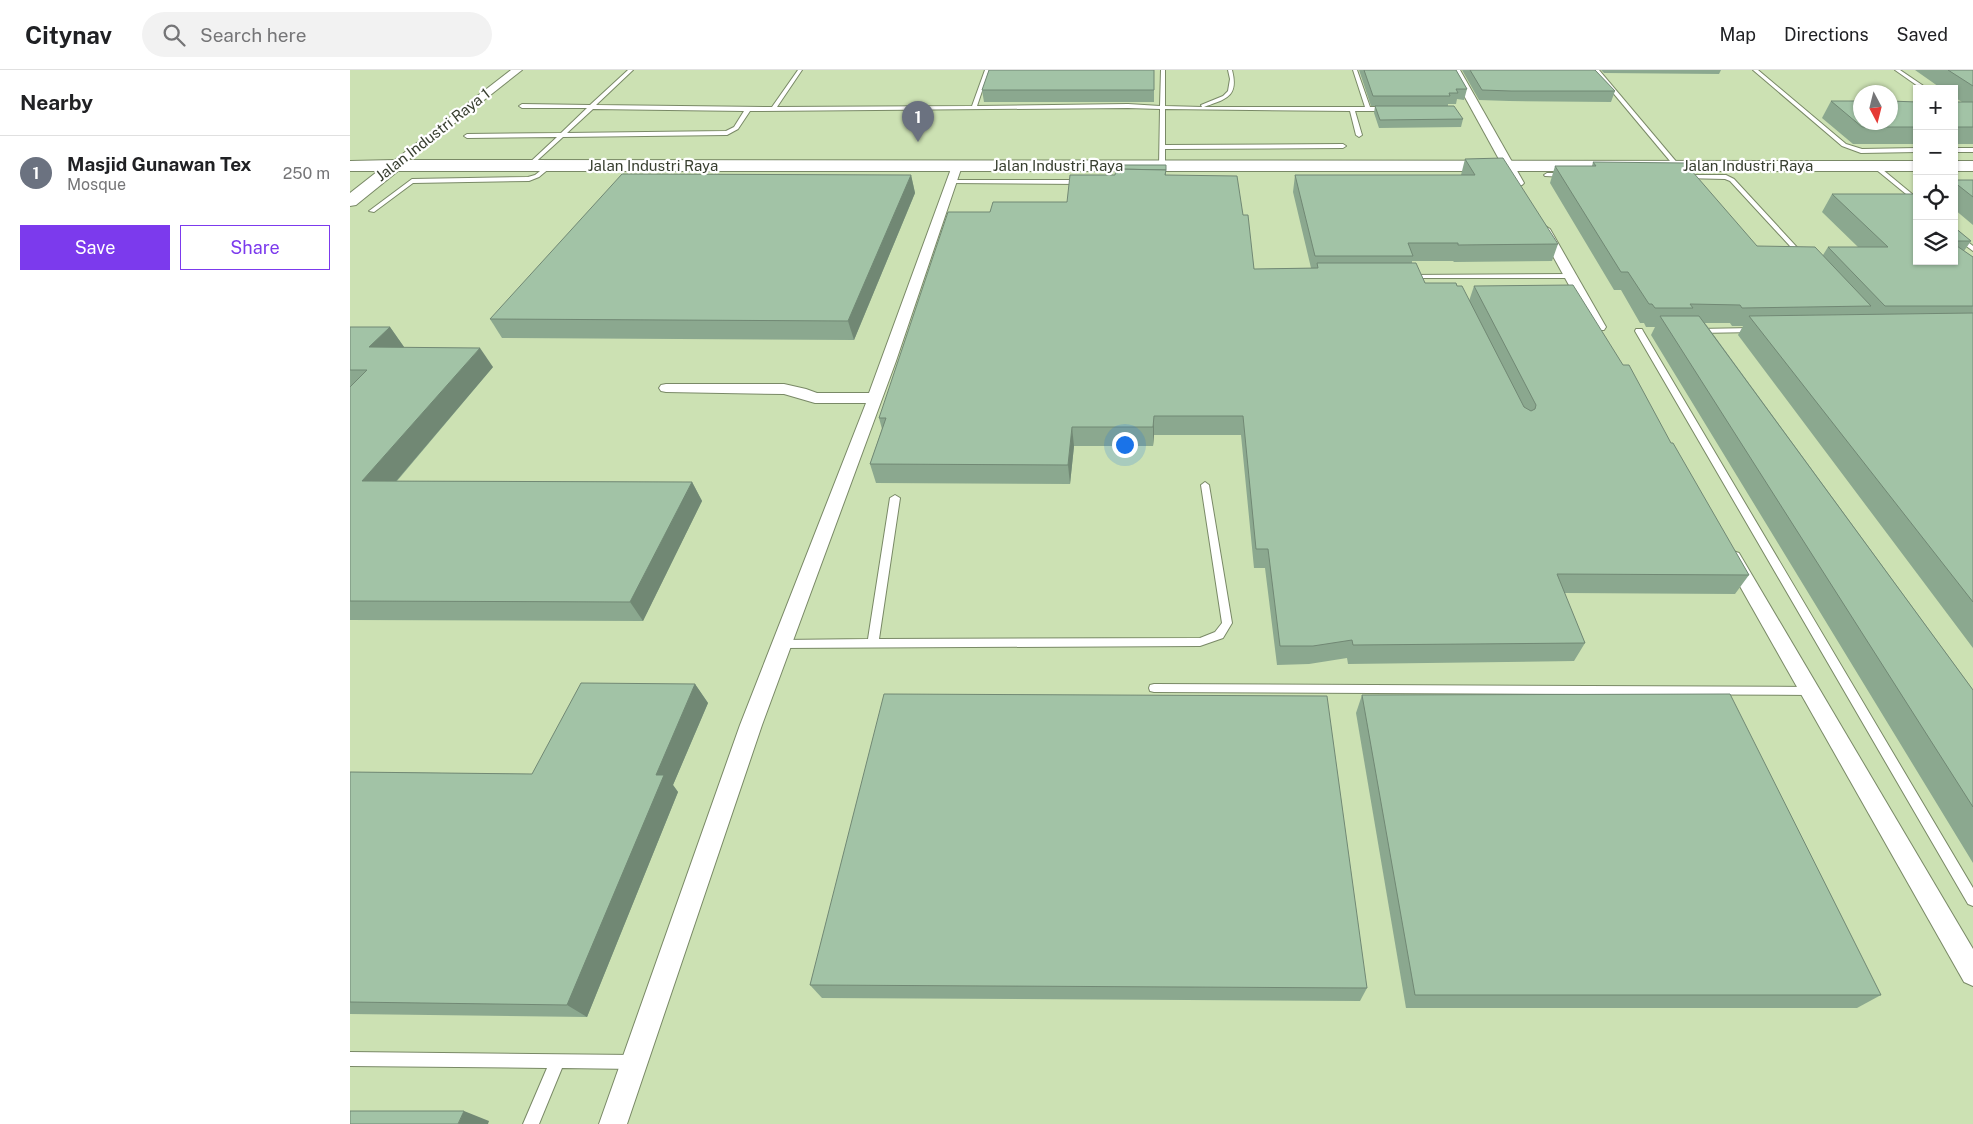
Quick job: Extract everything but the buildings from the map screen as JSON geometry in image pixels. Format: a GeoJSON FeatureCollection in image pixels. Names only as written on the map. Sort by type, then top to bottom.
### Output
{"type":"FeatureCollection","features":[{"type":"Feature","properties":{"kind":"street","name":"Jalan Industri Raya 1"},"geometry":{"type":"LineString","coordinates":[[350,201],[517,70]]}},
{"type":"Feature","properties":{"kind":"street"},"geometry":{"type":"LineString","coordinates":[[1455,70],[1528,200]]}},
{"type":"Feature","properties":{"kind":"street","name":"Jalan Industri Raya"},"geometry":{"type":"LineString","coordinates":[[350,166],[548,166],[659,170],[955,174],[1162,166],[1509,165],[1675,171],[1913,166]]}},
{"type":"Feature","properties":{"kind":"street"},"geometry":{"type":"LineString","coordinates":[[1958,166],[1973,166]]}},
{"type":"Feature","properties":{"kind":"street"},"geometry":{"type":"LineString","coordinates":[[613,1124],[751,725],[875,398],[955,174]]}},
{"type":"Feature","properties":{"kind":"street"},"geometry":{"type":"LineString","coordinates":[[1537,216],[1570,276],[1577,294],[1607,341]]}},
{"type":"Feature","properties":{"kind":"street"},"geometry":{"type":"LineString","coordinates":[[666,388],[784,388],[815,398],[875,398]]}},
{"type":"Feature","properties":{"kind":"street"},"geometry":{"type":"LineString","coordinates":[[1726,546],[1973,972]]}},
{"type":"Feature","properties":{"kind":"lane"},"geometry":{"type":"LineString","coordinates":[[529,166],[631,70]]}},
{"type":"Feature","properties":{"kind":"lane"},"geometry":{"type":"LineString","coordinates":[[774,108],[800,70]]}},
{"type":"Feature","properties":{"kind":"lane"},"geometry":{"type":"LineString","coordinates":[[974,107],[987,70]]}},
{"type":"Feature","properties":{"kind":"lane"},"geometry":{"type":"LineString","coordinates":[[1162,166],[1163,70]]}},
{"type":"Feature","properties":{"kind":"lane"},"geometry":{"type":"LineString","coordinates":[[1195,109],[1225,97],[1231,91],[1232,79],[1230,70]]}},
{"type":"Feature","properties":{"kind":"lane"},"geometry":{"type":"LineString","coordinates":[[1355,70],[1368,109]]}},
{"type":"Feature","properties":{"kind":"lane"},"geometry":{"type":"LineString","coordinates":[[1596,70],[1675,171],[1726,177],[1732,180],[1809,264]]}},
{"type":"Feature","properties":{"kind":"lane"},"geometry":{"type":"LineString","coordinates":[[1755,70],[1844,145],[1861,151],[1913,150]]}},
{"type":"Feature","properties":{"kind":"lane"},"geometry":{"type":"LineString","coordinates":[[1897,70],[1920,85]]}},
{"type":"Feature","properties":{"kind":"lane"},"geometry":{"type":"LineString","coordinates":[[522,106],[748,108],[1128,106],[1195,109],[1396,109]]}},
{"type":"Feature","properties":{"kind":"lane"},"geometry":{"type":"LineString","coordinates":[[467,136],[727,133],[736,128],[748,108]]}},
{"type":"Feature","properties":{"kind":"lane"},"geometry":{"type":"LineString","coordinates":[[1352,109],[1359,136]]}},
{"type":"Feature","properties":{"kind":"lane"},"geometry":{"type":"LineString","coordinates":[[1162,147],[1343,146]]}},
{"type":"Feature","properties":{"kind":"lane"},"geometry":{"type":"LineString","coordinates":[[1958,150],[1973,150]]}},
{"type":"Feature","properties":{"kind":"lane"},"geometry":{"type":"LineString","coordinates":[[372,211],[412,181],[529,179],[537,176],[548,166]]}},
{"type":"Feature","properties":{"kind":"lane"},"geometry":{"type":"LineString","coordinates":[[1875,166],[1913,198]]}},
{"type":"Feature","properties":{"kind":"lane"},"geometry":{"type":"LineString","coordinates":[[955,174],[1090,182]]}},
{"type":"Feature","properties":{"kind":"lane"},"geometry":{"type":"LineString","coordinates":[[1547,175],[1576,175]]}},
{"type":"Feature","properties":{"kind":"lane"},"geometry":{"type":"LineString","coordinates":[[1958,236],[1973,249]]}},
{"type":"Feature","properties":{"kind":"lane"},"geometry":{"type":"LineString","coordinates":[[1402,277],[1570,276]]}},
{"type":"Feature","properties":{"kind":"lane"},"geometry":{"type":"LineString","coordinates":[[1695,333],[1763,330]]}},
{"type":"Feature","properties":{"kind":"lane"},"geometry":{"type":"LineString","coordinates":[[1649,331],[1639,331],[1973,900]]}},
{"type":"Feature","properties":{"kind":"lane"},"geometry":{"type":"LineString","coordinates":[[782,644],[1200,642],[1219,634],[1227,623],[1205,485]]}},
{"type":"Feature","properties":{"kind":"lane"},"geometry":{"type":"LineString","coordinates":[[873,643],[895,498]]}},
{"type":"Feature","properties":{"kind":"lane"},"geometry":{"type":"LineString","coordinates":[[1154,688],[1810,691]]}},
{"type":"Feature","properties":{"kind":"lane"},"geometry":{"type":"LineString","coordinates":[[350,1059],[635,1062]]}},
{"type":"Feature","properties":{"kind":"lane"},"geometry":{"type":"LineString","coordinates":[[531,1124],[558,1062]]}},
{"type":"Feature","properties":{"kind":"shaded area"},"geometry":{"type":"Polygon","coordinates":[[[350,70],[1973,70],[1973,1124],[350,1124],[350,70]]]}},
{"type":"Feature","properties":{"kind":"place","name":"Masjid Gunawan Tex"},"geometry":{"type":"Point","coordinates":[918,142]}}]}
